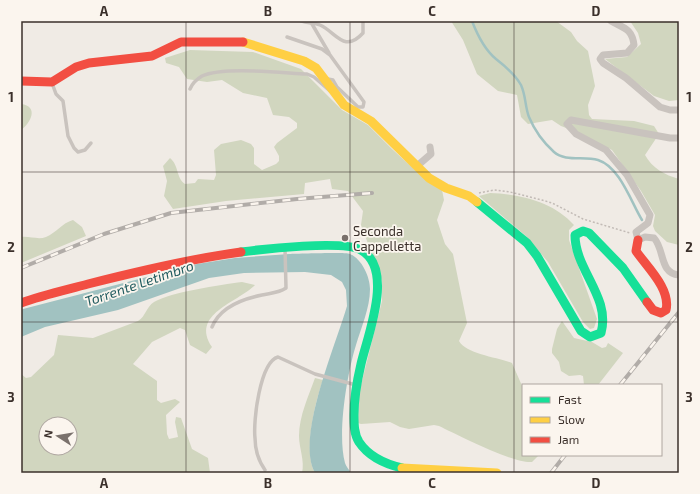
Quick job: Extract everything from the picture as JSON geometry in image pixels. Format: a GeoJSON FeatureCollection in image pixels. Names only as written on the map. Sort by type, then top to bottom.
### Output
{"type":"FeatureCollection","features":[{"type":"Feature","properties":{"kind":"street"},"geometry":{"type":"LineString","coordinates":[[615,22],[632,34],[634,44],[627,53],[603,54],[600,59],[602,63],[626,78],[660,107],[670,110],[679,110]]}},
{"type":"Feature","properties":{"kind":"street"},"geometry":{"type":"LineString","coordinates":[[21,81],[43,83],[52,82],[76,67],[89,63],[145,57],[181,42],[248,42],[304,61],[316,68],[326,79],[344,105],[371,121],[429,178],[446,188],[472,198],[497,217],[534,251],[581,331],[590,337],[601,333],[604,320],[592,283],[575,244],[575,235],[583,231],[589,233],[623,268],[653,310],[658,313],[664,312],[668,307],[668,301],[663,289],[636,251],[637,237],[651,218],[648,208],[627,175],[606,150],[576,134],[567,124],[571,120],[605,128],[670,138],[679,138]]}},
{"type":"Feature","properties":{"kind":"street"},"geometry":{"type":"LineString","coordinates":[[417,166],[431,154],[430,146]]}},
{"type":"Feature","properties":{"kind":"street"},"geometry":{"type":"LineString","coordinates":[[637,237],[654,238],[658,243],[666,268],[673,274],[679,275]]}},
{"type":"Feature","properties":{"kind":"street"},"geometry":{"type":"LineString","coordinates":[[21,303],[50,293],[176,261],[285,249],[350,247],[366,253],[372,261],[378,288],[377,306],[354,384],[354,433],[363,448],[372,456],[402,468],[427,471],[497,473]]}},
{"type":"Feature","properties":{"kind":"lane"},"geometry":{"type":"LineString","coordinates":[[302,21],[322,26],[336,38],[347,42],[353,41],[363,34],[363,21]]}},
{"type":"Feature","properties":{"kind":"lane"},"geometry":{"type":"LineString","coordinates":[[312,24],[330,55],[364,102],[363,107],[358,107],[350,101],[333,80],[326,79]]}},
{"type":"Feature","properties":{"kind":"lane"},"geometry":{"type":"LineString","coordinates":[[287,37],[316,47],[330,55]]}},
{"type":"Feature","properties":{"kind":"lane"},"geometry":{"type":"LineString","coordinates":[[190,89],[191,84],[207,75],[245,72],[307,74],[314,77],[332,94],[335,94]]}},
{"type":"Feature","properties":{"kind":"lane"},"geometry":{"type":"LineString","coordinates":[[52,82],[56,94],[63,101],[68,136],[74,148],[78,152],[82,151],[90,143]]}},
{"type":"Feature","properties":{"kind":"lane"},"geometry":{"type":"LineString","coordinates":[[212,327],[219,314],[233,304],[249,298],[284,290],[286,288],[287,277],[285,249]]}},
{"type":"Feature","properties":{"kind":"lane"},"geometry":{"type":"LineString","coordinates":[[265,470],[259,462],[254,425],[260,391],[269,364],[273,358],[278,357],[315,374],[354,384]]}},
{"type":"Feature","properties":{"kind":"path"},"geometry":{"type":"LineString","coordinates":[[472,198],[474,195],[488,191],[510,192],[552,203],[583,219],[637,237]]}},
{"type":"Feature","properties":{"kind":"green space"},"geometry":{"type":"Polygon","coordinates":[[[451,21],[556,21],[571,32],[577,41],[588,51],[595,86],[588,105],[589,115],[592,119],[634,121],[654,126],[659,134],[645,155],[651,164],[659,170],[679,179],[679,245],[667,242],[655,231],[653,226],[655,215],[641,191],[612,150],[561,126],[552,120],[528,124],[521,117],[517,95],[498,91],[477,74],[463,40],[451,21]]]}},
{"type":"Feature","properties":{"kind":"green space"},"geometry":{"type":"Polygon","coordinates":[[[630,21],[679,21],[679,100],[669,101],[654,96],[605,59],[627,57],[641,44],[638,33],[630,21]]]}},
{"type":"Feature","properties":{"kind":"green space"},"geometry":{"type":"Polygon","coordinates":[[[190,50],[253,52],[301,69],[342,110],[368,125],[426,180],[442,190],[444,200],[437,220],[445,244],[453,254],[467,323],[459,341],[468,349],[475,352],[512,363],[522,386],[522,456],[538,456],[532,462],[500,454],[439,426],[434,425],[409,429],[400,427],[390,422],[358,423],[359,393],[382,301],[382,281],[361,225],[363,211],[348,191],[332,189],[330,179],[305,183],[304,194],[226,201],[173,209],[164,196],[167,181],[163,166],[170,158],[175,164],[180,178],[185,184],[195,183],[198,179],[214,180],[216,175],[214,150],[221,144],[241,140],[251,144],[254,148],[254,164],[262,170],[276,164],[279,161],[279,156],[274,147],[297,128],[297,123],[289,117],[273,115],[267,98],[243,93],[222,80],[207,82],[187,79],[179,67],[166,63],[165,58],[190,50]]]}},
{"type":"Feature","properties":{"kind":"green space"},"geometry":{"type":"Polygon","coordinates":[[[21,104],[27,105],[30,108],[32,115],[28,123],[21,130],[21,104]]]}},
{"type":"Feature","properties":{"kind":"green space"},"geometry":{"type":"Polygon","coordinates":[[[490,193],[513,195],[547,205],[557,210],[574,225],[569,230],[569,240],[597,319],[594,328],[590,329],[583,322],[548,262],[526,236],[479,196],[490,193]]]}},
{"type":"Feature","properties":{"kind":"green space"},"geometry":{"type":"Polygon","coordinates":[[[73,220],[82,227],[86,236],[21,263],[21,237],[46,237],[69,221],[73,220]]]}},
{"type":"Feature","properties":{"kind":"green space"},"geometry":{"type":"Polygon","coordinates":[[[242,282],[255,285],[218,310],[211,318],[207,326],[207,336],[212,347],[206,354],[190,345],[185,330],[180,328],[152,342],[133,364],[157,381],[157,400],[161,403],[175,399],[180,402],[166,415],[167,434],[169,439],[178,437],[175,422],[176,417],[181,418],[192,449],[208,458],[210,473],[23,473],[21,471],[21,374],[26,378],[31,377],[54,355],[58,335],[93,338],[138,321],[143,317],[151,304],[162,298],[196,289],[242,282]]]}},
{"type":"Feature","properties":{"kind":"green space"},"geometry":{"type":"Polygon","coordinates":[[[562,321],[574,338],[592,342],[602,348],[606,347],[608,343],[623,353],[599,384],[584,384],[583,376],[569,376],[561,371],[559,362],[552,353],[557,329],[562,321]]]}},
{"type":"Feature","properties":{"kind":"green space"},"geometry":{"type":"Polygon","coordinates":[[[315,378],[323,380],[314,414],[310,440],[310,453],[315,473],[302,473],[303,464],[299,441],[299,428],[315,378]]]}},
{"type":"Feature","properties":{"kind":"water","name":"Torrente Letimbro"},"geometry":{"type":"Polygon","coordinates":[[[289,254],[350,254],[362,264],[369,279],[369,303],[349,372],[344,404],[342,436],[343,451],[345,463],[351,473],[315,473],[310,457],[310,438],[313,415],[319,391],[347,306],[346,290],[342,282],[331,275],[305,272],[244,273],[209,278],[118,310],[45,327],[21,337],[21,310],[23,309],[197,264],[235,258],[289,254]]]}},
{"type":"Feature","properties":{"kind":"waterway"},"geometry":{"type":"LineString","coordinates":[[472,21],[488,51],[519,81],[524,93],[531,122],[536,131],[547,144],[558,155],[569,158],[593,159],[606,164],[619,177],[642,220]]}},
{"type":"Feature","properties":{"kind":"railway"},"geometry":{"type":"LineString","coordinates":[[21,268],[104,234],[171,213],[297,199],[372,193]]}},
{"type":"Feature","properties":{"kind":"railway"},"geometry":{"type":"LineString","coordinates":[[621,384],[679,312]]}},
{"type":"Feature","properties":{"kind":"railway"},"geometry":{"type":"LineString","coordinates":[[551,473],[564,456]]}},
{"type":"Feature","properties":{"kind":"traffic: fast"},"geometry":{"type":"LineString","coordinates":[[477,202],[527,243],[537,256],[581,331],[590,337],[601,333],[603,320],[597,295],[580,260],[575,235],[583,231],[589,233],[623,268],[647,302]]}},
{"type":"Feature","properties":{"kind":"traffic: fast"},"geometry":{"type":"LineString","coordinates":[[241,252],[321,245],[352,247],[361,250],[371,259],[376,272],[378,287],[373,321],[361,364],[355,396],[354,422],[356,436],[363,447],[373,456],[384,462],[402,468]]}},
{"type":"Feature","properties":{"kind":"traffic: slow"},"geometry":{"type":"LineString","coordinates":[[243,42],[304,61],[316,68],[344,105],[371,121],[429,178],[446,188],[469,196],[477,202]]}},
{"type":"Feature","properties":{"kind":"traffic: slow"},"geometry":{"type":"LineString","coordinates":[[402,468],[497,473]]}},
{"type":"Feature","properties":{"kind":"traffic: jam"},"geometry":{"type":"LineString","coordinates":[[21,81],[52,82],[76,67],[89,63],[152,56],[181,42],[243,42]]}},
{"type":"Feature","properties":{"kind":"traffic: jam"},"geometry":{"type":"LineString","coordinates":[[638,240],[636,251],[662,286],[667,302],[666,310],[661,313],[653,310],[647,302]]}},
{"type":"Feature","properties":{"kind":"traffic: jam"},"geometry":{"type":"LineString","coordinates":[[21,303],[145,270],[202,258],[241,252]]}},
{"type":"Feature","properties":{"kind":"place","name":"Seconda Cappelletta"},"geometry":{"type":"Point","coordinates":[345,238]}}]}
